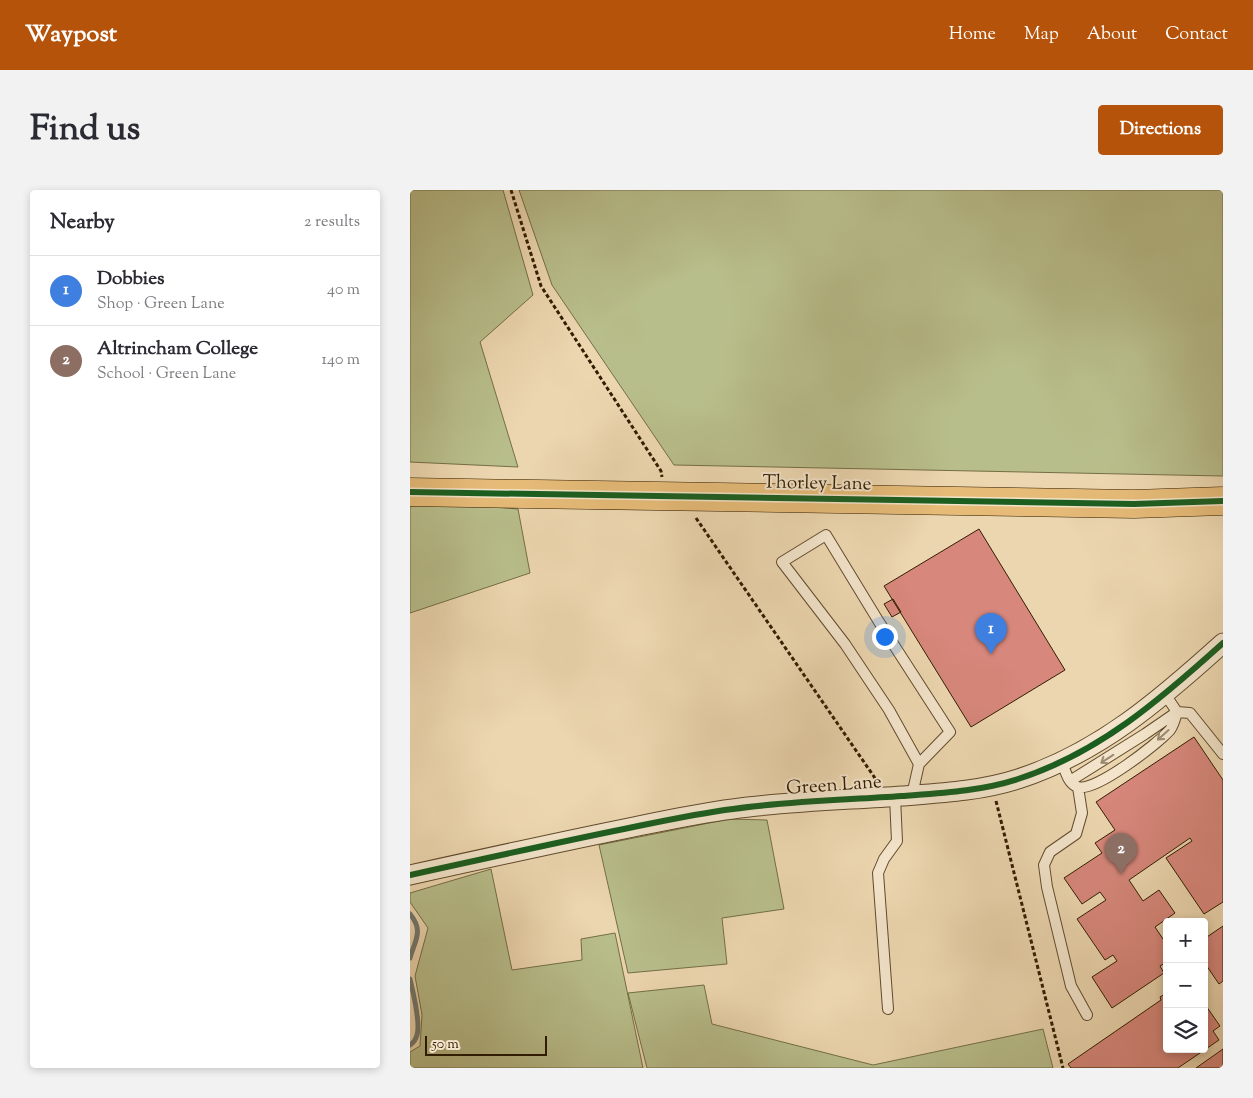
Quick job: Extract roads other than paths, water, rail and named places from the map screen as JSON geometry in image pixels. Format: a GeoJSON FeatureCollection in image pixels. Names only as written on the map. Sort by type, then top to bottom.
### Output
{"type":"FeatureCollection","features":[{"type":"Feature","properties":{"kind":"main road","name":"Thorley Lane"},"geometry":{"type":"LineString","coordinates":[[410,492],[1134,504],[1223,501]]}},
{"type":"Feature","properties":{"kind":"street","name":"Green Lane"},"geometry":{"type":"LineString","coordinates":[[410,875],[720,810],[898,796],[992,786],[1016,780],[1062,762],[1118,730],[1165,694],[1223,643]]}},
{"type":"Feature","properties":{"kind":"lane"},"geometry":{"type":"LineString","coordinates":[[888,1010],[878,872],[896,841],[898,796],[920,764],[950,732],[826,535],[782,562],[845,644],[889,710],[920,764]]}},
{"type":"Feature","properties":{"kind":"lane"},"geometry":{"type":"LineString","coordinates":[[1074,784],[1088,787],[1101,781],[1148,749],[1169,730],[1175,721],[1176,712],[1165,694]]}},
{"type":"Feature","properties":{"kind":"lane"},"geometry":{"type":"LineString","coordinates":[[1074,784],[1176,712],[1190,712],[1223,754]]}},
{"type":"Feature","properties":{"kind":"lane"},"geometry":{"type":"LineString","coordinates":[[1062,762],[1074,784],[1082,813],[1076,834],[1050,852],[1044,865],[1047,887],[1071,986],[1087,1015]]}},
{"type":"Feature","properties":{"kind":"waterway"},"geometry":{"type":"LineString","coordinates":[[410,914],[417,926],[416,941],[410,958]]}},
{"type":"Feature","properties":{"kind":"waterway"},"geometry":{"type":"LineString","coordinates":[[410,979],[418,1023],[417,1036],[410,1045]]}},
{"type":"Feature","properties":{"kind":"place","name":"Dobbies"},"geometry":{"type":"Point","coordinates":[991,654]}},
{"type":"Feature","properties":{"kind":"place","name":"Altrincham College"},"geometry":{"type":"Point","coordinates":[1121,874]}}]}
